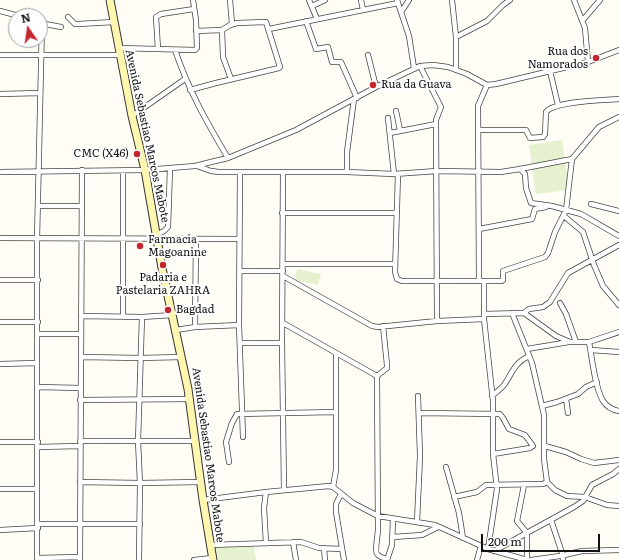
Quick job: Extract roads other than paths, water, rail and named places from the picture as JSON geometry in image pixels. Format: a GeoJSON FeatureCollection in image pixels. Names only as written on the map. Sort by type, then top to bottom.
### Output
{"type":"FeatureCollection","features":[{"type":"Feature","properties":{"kind":"main road","name":"Avenida Sebastiao Marcos Mabote"},"geometry":{"type":"LineString","coordinates":[[110,0],[132,116],[145,170],[156,237],[190,399],[200,482],[212,559]]}},
{"type":"Feature","properties":{"kind":"street"},"geometry":{"type":"LineString","coordinates":[[0,55],[195,50],[196,32],[193,0]]}},
{"type":"Feature","properties":{"kind":"street"},"geometry":{"type":"LineString","coordinates":[[230,0],[232,24]]}},
{"type":"Feature","properties":{"kind":"street"},"geometry":{"type":"LineString","coordinates":[[309,0],[317,19]]}},
{"type":"Feature","properties":{"kind":"street"},"geometry":{"type":"LineString","coordinates":[[312,6],[325,0]]}},
{"type":"Feature","properties":{"kind":"street"},"geometry":{"type":"LineString","coordinates":[[361,0],[363,10]]}},
{"type":"Feature","properties":{"kind":"street"},"geometry":{"type":"LineString","coordinates":[[401,12],[410,0]]}},
{"type":"Feature","properties":{"kind":"street"},"geometry":{"type":"LineString","coordinates":[[452,0],[456,37],[456,70]]}},
{"type":"Feature","properties":{"kind":"street"},"geometry":{"type":"LineString","coordinates":[[456,37],[487,21],[510,0]]}},
{"type":"Feature","properties":{"kind":"street"},"geometry":{"type":"LineString","coordinates":[[574,0],[586,35],[588,62]]}},
{"type":"Feature","properties":{"kind":"street"},"geometry":{"type":"LineString","coordinates":[[582,21],[600,0]]}},
{"type":"Feature","properties":{"kind":"street"},"geometry":{"type":"LineString","coordinates":[[269,29],[363,10],[397,1],[409,36],[414,68]]}},
{"type":"Feature","properties":{"kind":"street"},"geometry":{"type":"LineString","coordinates":[[158,50],[156,17],[161,14],[194,9]]}},
{"type":"Feature","properties":{"kind":"street"},"geometry":{"type":"LineString","coordinates":[[68,17],[75,24],[114,22]]}},
{"type":"Feature","properties":{"kind":"street"},"geometry":{"type":"LineString","coordinates":[[306,21],[314,48],[317,49],[328,47],[332,62],[341,62],[355,99],[347,152],[346,172]]}},
{"type":"Feature","properties":{"kind":"street"},"geometry":{"type":"LineString","coordinates":[[190,90],[280,67],[266,22],[232,24],[222,30],[196,32]]}},
{"type":"Feature","properties":{"kind":"street"},"geometry":{"type":"LineString","coordinates":[[48,24],[61,26]]}},
{"type":"Feature","properties":{"kind":"street"},"geometry":{"type":"LineString","coordinates":[[222,30],[223,57],[231,79]]}},
{"type":"Feature","properties":{"kind":"street"},"geometry":{"type":"LineString","coordinates":[[42,48],[37,239],[37,559],[80,559],[82,170]]}},
{"type":"Feature","properties":{"kind":"street"},"geometry":{"type":"LineString","coordinates":[[175,50],[190,90],[228,158]]}},
{"type":"Feature","properties":{"kind":"street"},"geometry":{"type":"LineString","coordinates":[[0,172],[82,170],[123,171],[170,169],[195,166],[228,158],[296,130],[376,87],[420,66],[440,66],[456,70],[487,84],[496,84],[588,62],[619,50]]}},
{"type":"Feature","properties":{"kind":"street"},"geometry":{"type":"LineString","coordinates":[[368,55],[376,87]]}},
{"type":"Feature","properties":{"kind":"street"},"geometry":{"type":"LineString","coordinates":[[420,66],[442,107],[437,117],[436,124],[437,321]]}},
{"type":"Feature","properties":{"kind":"street"},"geometry":{"type":"LineString","coordinates":[[550,71],[558,105]]}},
{"type":"Feature","properties":{"kind":"street"},"geometry":{"type":"LineString","coordinates":[[132,116],[185,79]]}},
{"type":"Feature","properties":{"kind":"street"},"geometry":{"type":"LineString","coordinates":[[487,84],[478,106],[479,229],[484,316],[492,396],[493,454],[497,485],[488,549]]}},
{"type":"Feature","properties":{"kind":"street"},"geometry":{"type":"LineString","coordinates":[[0,94],[40,93]]}},
{"type":"Feature","properties":{"kind":"street"},"geometry":{"type":"LineString","coordinates":[[478,130],[526,130],[530,138],[543,137],[546,134],[546,112],[548,109],[558,105],[619,99]]}},
{"type":"Feature","properties":{"kind":"street"},"geometry":{"type":"LineString","coordinates":[[396,111],[400,130]]}},
{"type":"Feature","properties":{"kind":"street"},"geometry":{"type":"LineString","coordinates":[[388,118],[396,174],[395,276],[397,280],[402,281],[436,282],[503,280],[504,271],[546,255],[566,210],[572,159],[599,126],[619,117]]}},
{"type":"Feature","properties":{"kind":"street"},"geometry":{"type":"LineString","coordinates":[[390,133],[436,124]]}},
{"type":"Feature","properties":{"kind":"street"},"geometry":{"type":"LineString","coordinates":[[195,166],[211,171],[396,174],[437,171],[501,172],[572,159]]}},
{"type":"Feature","properties":{"kind":"street"},"geometry":{"type":"LineString","coordinates":[[156,237],[168,227],[170,169]]}},
{"type":"Feature","properties":{"kind":"street"},"geometry":{"type":"LineString","coordinates":[[520,169],[525,174],[526,188],[531,203],[552,206],[587,217],[619,236]]}},
{"type":"Feature","properties":{"kind":"street"},"geometry":{"type":"LineString","coordinates":[[123,171],[123,316]]}},
{"type":"Feature","properties":{"kind":"street"},"geometry":{"type":"LineString","coordinates":[[240,172],[239,325],[243,437]]}},
{"type":"Feature","properties":{"kind":"street"},"geometry":{"type":"LineString","coordinates":[[283,172],[282,414],[284,490]]}},
{"type":"Feature","properties":{"kind":"street"},"geometry":{"type":"LineString","coordinates":[[591,204],[619,211]]}},
{"type":"Feature","properties":{"kind":"street"},"geometry":{"type":"LineString","coordinates":[[38,206],[81,206]]}},
{"type":"Feature","properties":{"kind":"street"},"geometry":{"type":"LineString","coordinates":[[479,229],[532,218],[535,209],[552,206]]}},
{"type":"Feature","properties":{"kind":"street"},"geometry":{"type":"LineString","coordinates":[[282,213],[396,213]]}},
{"type":"Feature","properties":{"kind":"street"},"geometry":{"type":"LineString","coordinates":[[564,216],[584,232],[592,260],[603,286],[619,305]]}},
{"type":"Feature","properties":{"kind":"street"},"geometry":{"type":"LineString","coordinates":[[0,238],[123,239],[156,237],[239,239]]}},
{"type":"Feature","properties":{"kind":"street"},"geometry":{"type":"LineString","coordinates":[[195,327],[196,239]]}},
{"type":"Feature","properties":{"kind":"street"},"geometry":{"type":"LineString","coordinates":[[283,276],[372,326],[524,313],[528,310],[547,305],[562,284],[565,275],[619,245]]}},
{"type":"Feature","properties":{"kind":"street"},"geometry":{"type":"LineString","coordinates":[[283,264],[395,264]]}},
{"type":"Feature","properties":{"kind":"street"},"geometry":{"type":"LineString","coordinates":[[240,271],[283,270]]}},
{"type":"Feature","properties":{"kind":"street"},"geometry":{"type":"LineString","coordinates":[[0,280],[38,280]]}},
{"type":"Feature","properties":{"kind":"street"},"geometry":{"type":"LineString","coordinates":[[560,303],[566,314],[576,342]]}},
{"type":"Feature","properties":{"kind":"street"},"geometry":{"type":"LineString","coordinates":[[512,313],[530,356],[544,415],[544,459],[547,482],[555,490],[567,496],[585,497],[596,502],[619,506]]}},
{"type":"Feature","properties":{"kind":"street"},"geometry":{"type":"LineString","coordinates":[[524,313],[556,336],[570,342]]}},
{"type":"Feature","properties":{"kind":"street"},"geometry":{"type":"LineString","coordinates":[[81,316],[142,317],[173,315]]}},
{"type":"Feature","properties":{"kind":"street"},"geometry":{"type":"LineString","coordinates":[[139,560],[140,483],[138,441],[142,317]]}},
{"type":"Feature","properties":{"kind":"street"},"geometry":{"type":"LineString","coordinates":[[0,322],[38,322]]}},
{"type":"Feature","properties":{"kind":"street"},"geometry":{"type":"LineString","coordinates":[[283,323],[377,376]]}},
{"type":"Feature","properties":{"kind":"street"},"geometry":{"type":"LineString","coordinates":[[176,330],[195,327],[239,325]]}},
{"type":"Feature","properties":{"kind":"street"},"geometry":{"type":"LineString","coordinates":[[377,376],[387,368],[383,326]]}},
{"type":"Feature","properties":{"kind":"street"},"geometry":{"type":"LineString","coordinates":[[527,349],[570,342],[589,342],[619,332]]}},
{"type":"Feature","properties":{"kind":"street"},"geometry":{"type":"LineString","coordinates":[[37,334],[81,334]]}},
{"type":"Feature","properties":{"kind":"street"},"geometry":{"type":"LineString","coordinates":[[240,342],[282,343]]}},
{"type":"Feature","properties":{"kind":"street"},"geometry":{"type":"LineString","coordinates":[[589,342],[597,382],[603,401],[611,409],[619,411]]}},
{"type":"Feature","properties":{"kind":"street"},"geometry":{"type":"LineString","coordinates":[[591,350],[619,352]]}},
{"type":"Feature","properties":{"kind":"street"},"geometry":{"type":"LineString","coordinates":[[333,487],[336,470],[336,354]]}},
{"type":"Feature","properties":{"kind":"street"},"geometry":{"type":"LineString","coordinates":[[492,396],[503,386],[516,364],[530,356]]}},
{"type":"Feature","properties":{"kind":"street"},"geometry":{"type":"LineString","coordinates":[[81,357],[182,357]]}},
{"type":"Feature","properties":{"kind":"street"},"geometry":{"type":"LineString","coordinates":[[0,364],[37,363]]}},
{"type":"Feature","properties":{"kind":"street"},"geometry":{"type":"LineString","coordinates":[[377,376],[378,539],[376,553],[378,556],[387,559],[392,545],[394,519]]}},
{"type":"Feature","properties":{"kind":"street"},"geometry":{"type":"LineString","coordinates":[[542,406],[578,394],[586,387],[597,382]]}},
{"type":"Feature","properties":{"kind":"street"},"geometry":{"type":"LineString","coordinates":[[38,387],[80,388]]}},
{"type":"Feature","properties":{"kind":"street"},"geometry":{"type":"LineString","coordinates":[[417,522],[420,456],[418,396]]}},
{"type":"Feature","properties":{"kind":"street"},"geometry":{"type":"LineString","coordinates":[[80,400],[190,399]]}},
{"type":"Feature","properties":{"kind":"street"},"geometry":{"type":"LineString","coordinates":[[566,399],[568,413]]}},
{"type":"Feature","properties":{"kind":"street"},"geometry":{"type":"LineString","coordinates":[[229,462],[226,439],[235,415],[336,412]]}},
{"type":"Feature","properties":{"kind":"street"},"geometry":{"type":"LineString","coordinates":[[419,413],[500,414],[509,429],[525,435],[533,446],[530,448],[493,454]]}},
{"type":"Feature","properties":{"kind":"street"},"geometry":{"type":"LineString","coordinates":[[0,442],[38,445],[138,441],[196,441]]}},
{"type":"Feature","properties":{"kind":"street"},"geometry":{"type":"LineString","coordinates":[[544,446],[566,452],[594,463],[619,460]]}},
{"type":"Feature","properties":{"kind":"street"},"geometry":{"type":"LineString","coordinates":[[446,467],[461,523],[463,538]]}},
{"type":"Feature","properties":{"kind":"street"},"geometry":{"type":"LineString","coordinates":[[494,551],[580,503],[592,485],[613,474],[619,469]]}},
{"type":"Feature","properties":{"kind":"street"},"geometry":{"type":"LineString","coordinates":[[80,482],[200,482]]}},
{"type":"Feature","properties":{"kind":"street"},"geometry":{"type":"LineString","coordinates":[[454,497],[478,492],[486,485],[524,485],[543,484],[547,482]]}},
{"type":"Feature","properties":{"kind":"street"},"geometry":{"type":"LineString","coordinates":[[203,500],[329,486],[333,487],[353,503],[378,516],[438,527],[488,549],[527,560],[527,533],[516,521],[524,485]]}},
{"type":"Feature","properties":{"kind":"street"},"geometry":{"type":"LineString","coordinates":[[0,489],[37,489]]}},
{"type":"Feature","properties":{"kind":"street"},"geometry":{"type":"LineString","coordinates":[[266,492],[264,508],[266,542]]}},
{"type":"Feature","properties":{"kind":"street"},"geometry":{"type":"LineString","coordinates":[[341,494],[336,507],[344,560]]}},
{"type":"Feature","properties":{"kind":"street"},"geometry":{"type":"LineString","coordinates":[[551,520],[563,558]]}},
{"type":"Feature","properties":{"kind":"street"},"geometry":{"type":"LineString","coordinates":[[0,530],[80,523],[140,524]]}},
{"type":"Feature","properties":{"kind":"street"},"geometry":{"type":"LineString","coordinates":[[393,537],[422,535],[438,527]]}},
{"type":"Feature","properties":{"kind":"street"},"geometry":{"type":"LineString","coordinates":[[210,545],[293,542],[308,543],[319,548],[341,548]]}},
{"type":"Feature","properties":{"kind":"street"},"geometry":{"type":"LineString","coordinates":[[293,542],[296,560]]}},
{"type":"Feature","properties":{"kind":"street"},"geometry":{"type":"LineString","coordinates":[[477,560],[481,546]]}},
{"type":"Feature","properties":{"kind":"street"},"geometry":{"type":"LineString","coordinates":[[324,548],[325,560]]}},
{"type":"Feature","properties":{"kind":"street"},"geometry":{"type":"LineString","coordinates":[[531,560],[563,558],[589,550],[619,550]]}},
{"type":"Feature","properties":{"kind":"street"},"geometry":{"type":"LineString","coordinates":[[194,560],[212,559]]}},
{"type":"Feature","properties":{"kind":"place","name":"Rua dos Namorados"},"geometry":{"type":"Point","coordinates":[596,58]}},
{"type":"Feature","properties":{"kind":"place","name":"Rua da Guava"},"geometry":{"type":"Point","coordinates":[373,85]}},
{"type":"Feature","properties":{"kind":"place","name":"CMC (X46)"},"geometry":{"type":"Point","coordinates":[137,154]}},
{"type":"Feature","properties":{"kind":"place","name":"Farmacia Magoanine"},"geometry":{"type":"Point","coordinates":[140,246]}},
{"type":"Feature","properties":{"kind":"place","name":"Padaria e Pastelaria ZAHRA"},"geometry":{"type":"Point","coordinates":[163,265]}},
{"type":"Feature","properties":{"kind":"place","name":"Bagdad"},"geometry":{"type":"Point","coordinates":[168,310]}}]}
